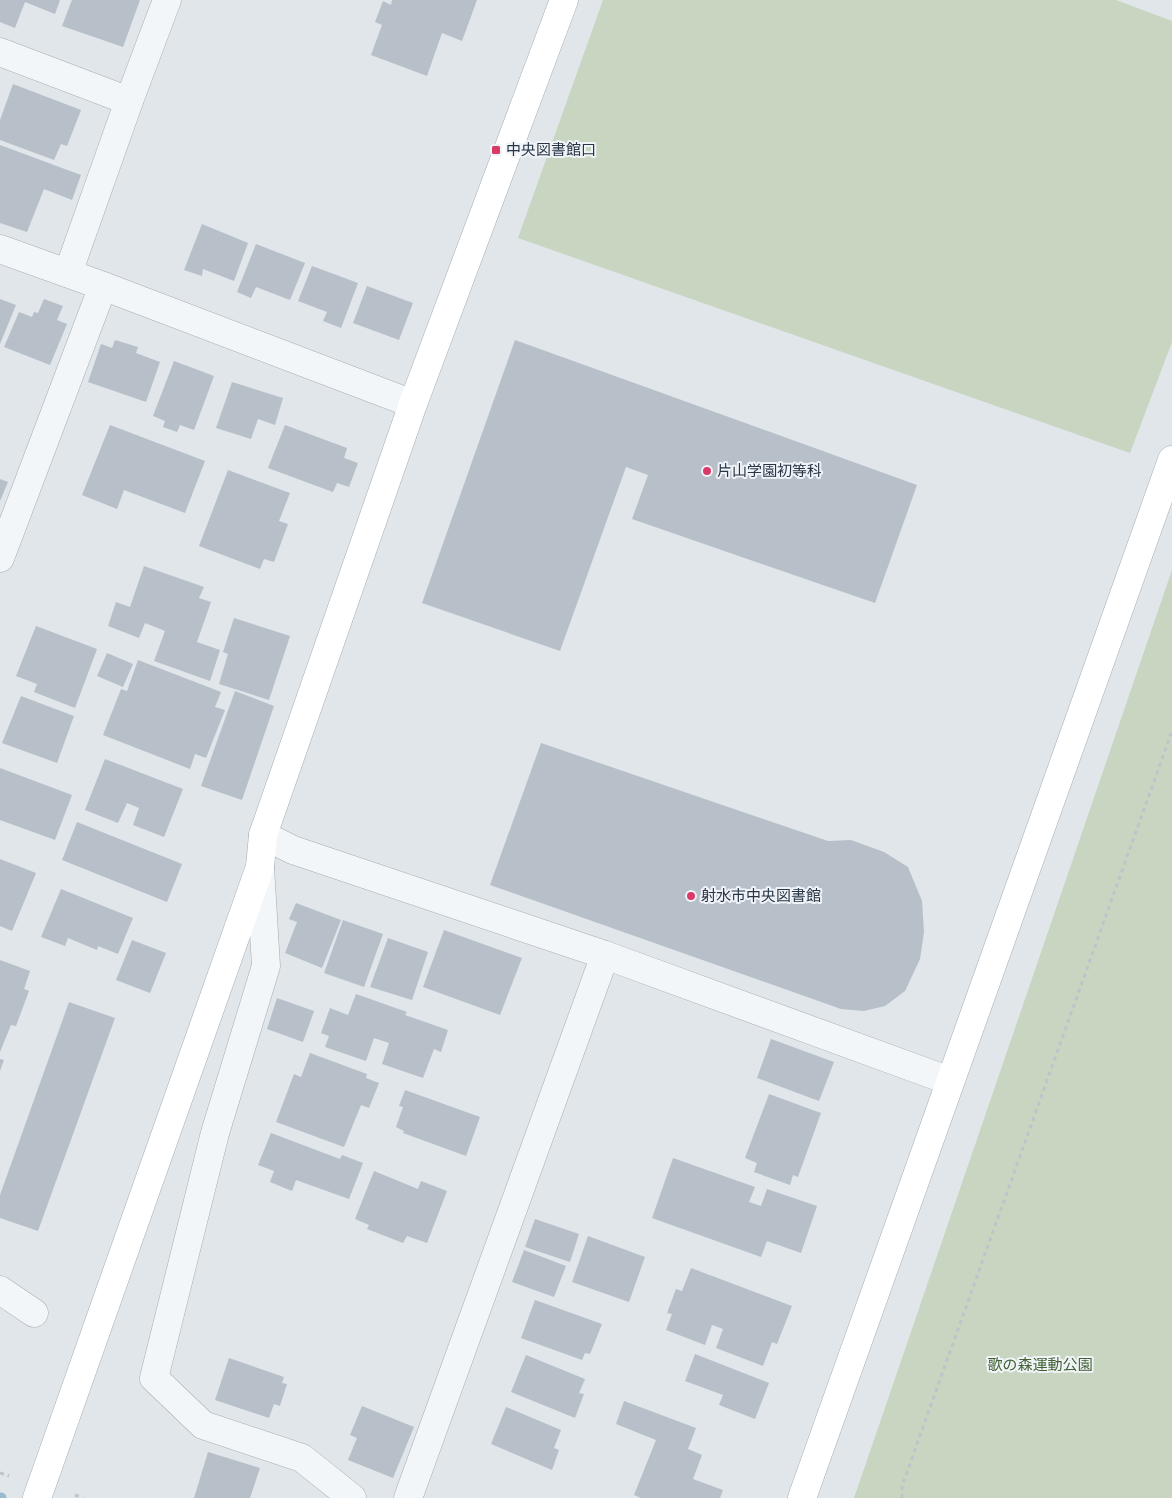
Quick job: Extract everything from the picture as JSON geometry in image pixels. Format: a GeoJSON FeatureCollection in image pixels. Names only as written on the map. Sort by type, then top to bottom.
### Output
{"type":"FeatureCollection","features":[{"type":"Feature","properties":{"kind":"street"},"geometry":{"type":"LineString","coordinates":[[68,273],[167,0]]}},
{"type":"Feature","properties":{"kind":"street"},"geometry":{"type":"LineString","coordinates":[[352,1498],[302,1458],[203,1425],[154,1378],[215,1133],[266,966],[260,867],[263,835],[413,404],[564,0]]}},
{"type":"Feature","properties":{"kind":"street"},"geometry":{"type":"LineString","coordinates":[[0,52],[129,101]]}},
{"type":"Feature","properties":{"kind":"street"},"geometry":{"type":"LineString","coordinates":[[0,249],[103,286],[413,404]]}},
{"type":"Feature","properties":{"kind":"street"},"geometry":{"type":"LineString","coordinates":[[1,551],[103,286]]}},
{"type":"Feature","properties":{"kind":"street"},"geometry":{"type":"LineString","coordinates":[[802,1498],[1172,460]]}},
{"type":"Feature","properties":{"kind":"street"},"geometry":{"type":"LineString","coordinates":[[263,835],[293,850],[605,955],[950,1081]]}},
{"type":"Feature","properties":{"kind":"street"},"geometry":{"type":"LineString","coordinates":[[38,1496],[260,867]]}},
{"type":"Feature","properties":{"kind":"street"},"geometry":{"type":"LineString","coordinates":[[408,1498],[605,955]]}},
{"type":"Feature","properties":{"kind":"street"},"geometry":{"type":"LineString","coordinates":[[0,1290],[34,1313]]}},
{"type":"Feature","properties":{"kind":"path"},"geometry":{"type":"LineString","coordinates":[[902,1498],[902,1486],[1172,731]]}},
{"type":"Feature","properties":{"kind":"green space"},"geometry":{"type":"Polygon","coordinates":[[[603,0],[1116,0],[1172,21],[1172,342],[1130,453],[518,238],[603,0]]]}},
{"type":"Feature","properties":{"kind":"green space","name":"歌の森運動公園"},"geometry":{"type":"Polygon","coordinates":[[[1172,570],[1172,1498],[854,1498],[876,1434],[1172,570]]]}},
{"type":"Feature","properties":{"kind":"building"},"geometry":{"type":"Polygon","coordinates":[[[0,0],[60,0],[55,14],[25,2],[15,28],[0,22],[0,0]]]}},
{"type":"Feature","properties":{"kind":"building"},"geometry":{"type":"Polygon","coordinates":[[[72,0],[140,0],[123,47],[62,26],[72,0]]]}},
{"type":"Feature","properties":{"kind":"building"},"geometry":{"type":"Polygon","coordinates":[[[392,0],[477,0],[462,41],[442,33],[427,76],[371,55],[382,25],[375,22],[383,1],[391,5],[392,0]]]}},
{"type":"Feature","properties":{"kind":"building"},"geometry":{"type":"Polygon","coordinates":[[[13,84],[81,110],[67,146],[61,144],[54,160],[0,140],[0,120],[13,84]]]}},
{"type":"Feature","properties":{"kind":"building"},"geometry":{"type":"Polygon","coordinates":[[[0,145],[81,175],[72,200],[44,189],[27,232],[0,223],[0,145]]]}},
{"type":"Feature","properties":{"kind":"building"},"geometry":{"type":"Polygon","coordinates":[[[202,224],[248,243],[234,281],[203,269],[202,276],[184,270],[202,224]]]}},
{"type":"Feature","properties":{"kind":"building"},"geometry":{"type":"Polygon","coordinates":[[[256,244],[305,263],[290,300],[256,287],[251,298],[237,292],[256,244]]]}},
{"type":"Feature","properties":{"kind":"building"},"geometry":{"type":"Polygon","coordinates":[[[312,266],[358,283],[341,328],[323,321],[327,312],[298,301],[312,266]]]}},
{"type":"Feature","properties":{"kind":"building"},"geometry":{"type":"Polygon","coordinates":[[[367,286],[413,303],[399,340],[353,323],[367,286]]]}},
{"type":"Feature","properties":{"kind":"building"},"geometry":{"type":"Polygon","coordinates":[[[0,299],[16,305],[0,344],[0,299]]]}},
{"type":"Feature","properties":{"kind":"building"},"geometry":{"type":"Polygon","coordinates":[[[44,299],[63,306],[57,320],[67,324],[50,365],[4,347],[19,312],[32,317],[34,312],[38,313],[44,299]]]}},
{"type":"Feature","properties":{"kind":"building"},"geometry":{"type":"Polygon","coordinates":[[[115,340],[138,347],[136,353],[160,362],[146,402],[88,382],[101,344],[112,348],[115,340]]]}},
{"type":"Feature","properties":{"kind":"building"},"geometry":{"type":"Polygon","coordinates":[[[515,340],[917,485],[875,603],[632,519],[648,475],[626,467],[560,651],[422,603],[515,340]]]}},
{"type":"Feature","properties":{"kind":"building"},"geometry":{"type":"Polygon","coordinates":[[[174,361],[214,376],[194,430],[180,425],[177,432],[163,427],[165,421],[153,416],[174,361]]]}},
{"type":"Feature","properties":{"kind":"building"},"geometry":{"type":"Polygon","coordinates":[[[232,382],[283,398],[275,425],[258,419],[251,439],[216,428],[232,382]]]}},
{"type":"Feature","properties":{"kind":"building"},"geometry":{"type":"Polygon","coordinates":[[[110,425],[205,461],[185,513],[124,490],[117,509],[82,495],[110,425]]]}},
{"type":"Feature","properties":{"kind":"building"},"geometry":{"type":"Polygon","coordinates":[[[285,425],[347,448],[344,458],[358,463],[349,487],[337,483],[333,492],[268,468],[285,425]]]}},
{"type":"Feature","properties":{"kind":"building"},"geometry":{"type":"Polygon","coordinates":[[[228,470],[290,493],[279,521],[288,524],[274,562],[264,559],[260,569],[199,546],[228,470]]]}},
{"type":"Feature","properties":{"kind":"building"},"geometry":{"type":"Polygon","coordinates":[[[0,479],[8,482],[0,501],[0,479]]]}},
{"type":"Feature","properties":{"kind":"building"},"geometry":{"type":"Polygon","coordinates":[[[144,566],[204,587],[199,598],[211,602],[197,642],[220,650],[210,681],[154,661],[165,631],[145,623],[139,638],[108,626],[116,602],[130,607],[144,566]]]}},
{"type":"Feature","properties":{"kind":"building"},"geometry":{"type":"Polygon","coordinates":[[[234,618],[290,636],[269,700],[219,684],[228,654],[223,652],[234,618]]]}},
{"type":"Feature","properties":{"kind":"building"},"geometry":{"type":"Polygon","coordinates":[[[36,626],[97,649],[75,708],[34,692],[37,684],[16,676],[36,626]]]}},
{"type":"Feature","properties":{"kind":"building"},"geometry":{"type":"Polygon","coordinates":[[[107,653],[133,664],[123,687],[97,676],[107,653]]]}},
{"type":"Feature","properties":{"kind":"building"},"geometry":{"type":"Polygon","coordinates":[[[138,660],[221,692],[215,707],[225,710],[206,758],[195,754],[190,769],[103,735],[121,689],[127,691],[138,660]]]}},
{"type":"Feature","properties":{"kind":"building"},"geometry":{"type":"Polygon","coordinates":[[[235,691],[274,706],[242,800],[201,786],[235,691]]]}},
{"type":"Feature","properties":{"kind":"building"},"geometry":{"type":"Polygon","coordinates":[[[21,696],[74,716],[57,763],[2,743],[21,696]]]}},
{"type":"Feature","properties":{"kind":"building"},"geometry":{"type":"Polygon","coordinates":[[[541,743],[828,841],[851,840],[884,852],[908,867],[922,901],[924,932],[920,959],[905,991],[885,1006],[864,1011],[841,1009],[490,885],[541,743]]]}},
{"type":"Feature","properties":{"kind":"building"},"geometry":{"type":"Polygon","coordinates":[[[105,759],[183,789],[164,837],[133,825],[139,808],[127,803],[118,823],[85,810],[105,759]]]}},
{"type":"Feature","properties":{"kind":"building"},"geometry":{"type":"Polygon","coordinates":[[[0,768],[72,795],[55,840],[0,820],[0,768]]]}},
{"type":"Feature","properties":{"kind":"building"},"geometry":{"type":"Polygon","coordinates":[[[77,822],[182,864],[167,902],[62,860],[77,822]]]}},
{"type":"Feature","properties":{"kind":"building"},"geometry":{"type":"Polygon","coordinates":[[[0,859],[36,873],[12,931],[0,926],[0,859]]]}},
{"type":"Feature","properties":{"kind":"building"},"geometry":{"type":"Polygon","coordinates":[[[61,889],[133,918],[118,954],[98,946],[97,950],[68,938],[65,946],[41,937],[61,889]]]}},
{"type":"Feature","properties":{"kind":"building"},"geometry":{"type":"Polygon","coordinates":[[[296,903],[341,920],[322,968],[285,953],[297,922],[289,919],[296,903]]]}},
{"type":"Feature","properties":{"kind":"building"},"geometry":{"type":"Polygon","coordinates":[[[343,920],[383,934],[364,987],[324,973],[343,920]]]}},
{"type":"Feature","properties":{"kind":"building"},"geometry":{"type":"Polygon","coordinates":[[[444,930],[522,958],[500,1015],[423,987],[444,930]]]}},
{"type":"Feature","properties":{"kind":"building"},"geometry":{"type":"Polygon","coordinates":[[[388,938],[428,952],[412,1000],[370,987],[388,938]]]}},
{"type":"Feature","properties":{"kind":"building"},"geometry":{"type":"Polygon","coordinates":[[[132,940],[166,953],[150,993],[116,980],[132,940]]]}},
{"type":"Feature","properties":{"kind":"building"},"geometry":{"type":"Polygon","coordinates":[[[0,960],[30,971],[24,989],[29,991],[16,1026],[11,1025],[0,1052],[0,960]]]}},
{"type":"Feature","properties":{"kind":"building"},"geometry":{"type":"Polygon","coordinates":[[[356,994],[407,1012],[405,1015],[448,1030],[441,1052],[434,1049],[423,1078],[382,1064],[389,1043],[374,1038],[366,1061],[325,1047],[329,1036],[321,1033],[330,1008],[348,1015],[356,994]]]}},
{"type":"Feature","properties":{"kind":"building"},"geometry":{"type":"Polygon","coordinates":[[[277,998],[314,1011],[303,1042],[267,1029],[277,998]]]}},
{"type":"Feature","properties":{"kind":"building"},"geometry":{"type":"Polygon","coordinates":[[[69,1002],[115,1018],[38,1231],[0,1218],[0,1195],[69,1002]]]}},
{"type":"Feature","properties":{"kind":"building"},"geometry":{"type":"Polygon","coordinates":[[[771,1039],[834,1062],[819,1101],[757,1078],[771,1039]]]}},
{"type":"Feature","properties":{"kind":"building"},"geometry":{"type":"Polygon","coordinates":[[[310,1053],[367,1074],[366,1078],[379,1083],[369,1108],[361,1105],[344,1147],[276,1122],[294,1074],[301,1077],[310,1053]]]}},
{"type":"Feature","properties":{"kind":"building"},"geometry":{"type":"Polygon","coordinates":[[[0,1059],[4,1060],[0,1071],[0,1059]]]}},
{"type":"Feature","properties":{"kind":"building"},"geometry":{"type":"Polygon","coordinates":[[[405,1090],[480,1117],[466,1156],[403,1133],[404,1131],[396,1127],[403,1107],[399,1106],[405,1090]]]}},
{"type":"Feature","properties":{"kind":"building"},"geometry":{"type":"Polygon","coordinates":[[[769,1094],[821,1113],[798,1177],[793,1175],[790,1185],[754,1172],[757,1163],[745,1158],[769,1094]]]}},
{"type":"Feature","properties":{"kind":"building"},"geometry":{"type":"Polygon","coordinates":[[[271,1133],[340,1159],[342,1155],[363,1163],[349,1199],[296,1180],[292,1191],[270,1182],[274,1171],[258,1165],[271,1133]]]}},
{"type":"Feature","properties":{"kind":"building"},"geometry":{"type":"Polygon","coordinates":[[[673,1158],[755,1187],[749,1202],[761,1206],[767,1189],[817,1206],[801,1253],[767,1241],[761,1257],[652,1218],[673,1158]]]}},
{"type":"Feature","properties":{"kind":"building"},"geometry":{"type":"Polygon","coordinates":[[[374,1171],[418,1189],[421,1181],[447,1191],[427,1243],[407,1236],[403,1243],[367,1229],[369,1225],[355,1219],[374,1171]]]}},
{"type":"Feature","properties":{"kind":"building"},"geometry":{"type":"Polygon","coordinates":[[[535,1219],[579,1234],[570,1262],[525,1247],[535,1219]]]}},
{"type":"Feature","properties":{"kind":"building"},"geometry":{"type":"Polygon","coordinates":[[[588,1236],[645,1257],[629,1302],[572,1282],[588,1236]]]}},
{"type":"Feature","properties":{"kind":"building"},"geometry":{"type":"Polygon","coordinates":[[[524,1250],[566,1266],[554,1297],[512,1282],[524,1250]]]}},
{"type":"Feature","properties":{"kind":"building"},"geometry":{"type":"Polygon","coordinates":[[[691,1268],[792,1306],[777,1344],[772,1342],[763,1366],[716,1348],[723,1329],[712,1325],[705,1345],[666,1330],[672,1314],[667,1313],[676,1289],[682,1291],[691,1268]]]}},
{"type":"Feature","properties":{"kind":"building"},"geometry":{"type":"Polygon","coordinates":[[[535,1300],[602,1324],[590,1354],[585,1353],[582,1360],[521,1338],[535,1300]]]}},
{"type":"Feature","properties":{"kind":"building"},"geometry":{"type":"Polygon","coordinates":[[[695,1354],[769,1383],[755,1419],[719,1405],[723,1395],[685,1381],[695,1354]]]}},
{"type":"Feature","properties":{"kind":"building"},"geometry":{"type":"Polygon","coordinates":[[[526,1355],[585,1379],[579,1393],[584,1394],[575,1418],[511,1392],[526,1355]]]}},
{"type":"Feature","properties":{"kind":"building"},"geometry":{"type":"Polygon","coordinates":[[[229,1358],[284,1377],[282,1383],[287,1384],[280,1406],[274,1404],[269,1418],[215,1400],[229,1358]]]}},
{"type":"Feature","properties":{"kind":"building"},"geometry":{"type":"Polygon","coordinates":[[[624,1401],[696,1428],[688,1449],[702,1455],[693,1479],[723,1490],[720,1498],[641,1498],[634,1495],[656,1440],[616,1424],[624,1401]]]}},
{"type":"Feature","properties":{"kind":"building"},"geometry":{"type":"Polygon","coordinates":[[[362,1406],[414,1427],[393,1478],[348,1460],[357,1438],[350,1435],[362,1406]]]}},
{"type":"Feature","properties":{"kind":"building"},"geometry":{"type":"Polygon","coordinates":[[[506,1407],[561,1430],[554,1448],[559,1450],[552,1470],[491,1444],[506,1407]]]}},
{"type":"Feature","properties":{"kind":"building"},"geometry":{"type":"Polygon","coordinates":[[[208,1452],[260,1468],[250,1498],[194,1498],[208,1452]]]}},
{"type":"Feature","properties":{"kind":"place","name":"中央図書館口"},"geometry":{"type":"Point","coordinates":[496,150]}},
{"type":"Feature","properties":{"kind":"place","name":"片山学園初等科"},"geometry":{"type":"Point","coordinates":[707,471]}},
{"type":"Feature","properties":{"kind":"place","name":"射水市中央図書館"},"geometry":{"type":"Point","coordinates":[691,896]}}]}
